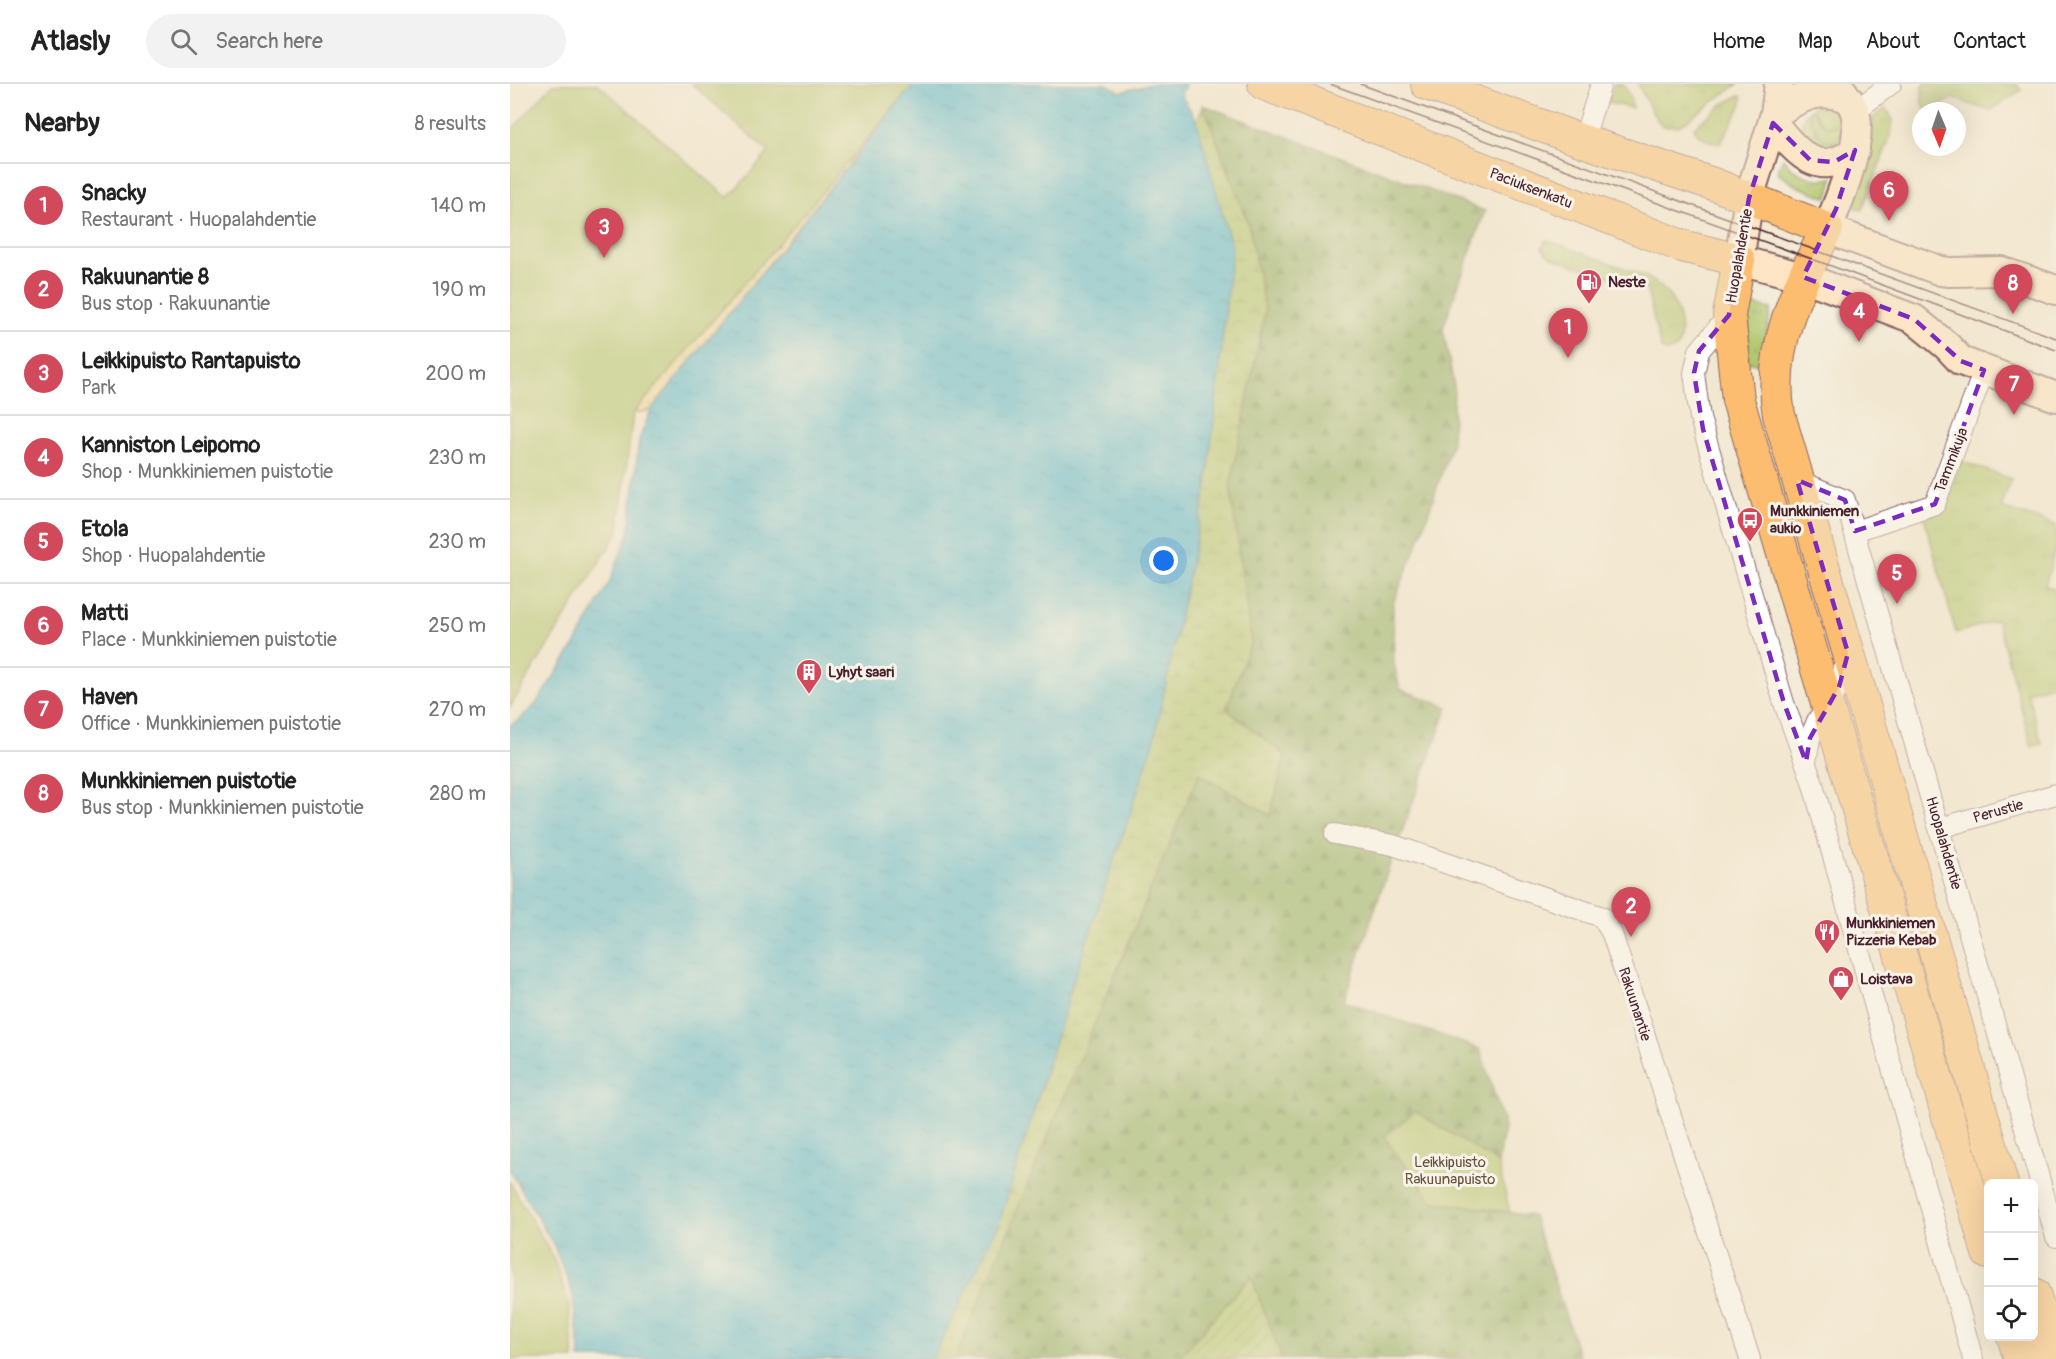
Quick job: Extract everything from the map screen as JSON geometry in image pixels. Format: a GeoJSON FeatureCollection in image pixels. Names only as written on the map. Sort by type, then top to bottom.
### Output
{"type":"FeatureCollection","features":[{"type":"Feature","properties":{"kind":"main road","name":"Paciuksenkatu"},"geometry":{"type":"LineString","coordinates":[[1264,84],[1682,246],[1739,260]]}},
{"type":"Feature","properties":{"kind":"main road"},"geometry":{"type":"LineString","coordinates":[[1427,84],[1583,141],[1716,185],[1827,229],[1803,277],[1785,329],[1776,380],[1779,415],[2001,1179]]}},
{"type":"Feature","properties":{"kind":"main road","name":"Huopalahdentie"},"geometry":{"type":"LineString","coordinates":[[1739,260],[1729,315],[1738,400],[1984,1236]]}},
{"type":"Feature","properties":{"kind":"main road"},"geometry":{"type":"LineString","coordinates":[[2038,1308],[2052,1359]]}},
{"type":"Feature","properties":{"kind":"main road"},"geometry":{"type":"LineString","coordinates":[[2015,1341],[2020,1359]]}},
{"type":"Feature","properties":{"kind":"street"},"geometry":{"type":"LineString","coordinates":[[1583,141],[1601,84]]}},
{"type":"Feature","properties":{"kind":"street","name":"Huopalahdentie"},"geometry":{"type":"LineString","coordinates":[[1739,260],[1749,198],[1774,118],[1779,84]]}},
{"type":"Feature","properties":{"kind":"street"},"geometry":{"type":"LineString","coordinates":[[1855,150],[1845,158],[1834,162],[1821,163],[1810,160],[1799,154],[1774,118],[1794,100],[1812,95],[1834,93],[1846,98],[1891,84]]}},
{"type":"Feature","properties":{"kind":"street"},"geometry":{"type":"LineString","coordinates":[[1846,98],[1858,129],[1855,150],[1836,209],[1827,229],[1941,271],[2001,271],[2056,290]]}},
{"type":"Feature","properties":{"kind":"street","name":"Paciuksenkatu"},"geometry":{"type":"LineString","coordinates":[[1739,260],[1803,277],[1914,319],[1962,361],[2056,397]]}},
{"type":"Feature","properties":{"kind":"street","name":"Huopalahdentie"},"geometry":{"type":"LineString","coordinates":[[1729,315],[1699,351],[1694,373],[1700,418],[1777,679],[1806,762],[1967,1358]]}},
{"type":"Feature","properties":{"kind":"street","name":"Tammikuja"},"geometry":{"type":"LineString","coordinates":[[1854,531],[1935,504],[1984,370]]}},
{"type":"Feature","properties":{"kind":"street","name":"Huopalahdentie"},"geometry":{"type":"LineString","coordinates":[[1797,480],[1845,500],[2056,1237]]}},
{"type":"Feature","properties":{"kind":"street","name":"Huopalahdentie"},"geometry":{"type":"LineString","coordinates":[[1806,762],[1810,738],[1817,721],[1839,687],[1848,653]]}},
{"type":"Feature","properties":{"kind":"street","name":"Perustie"},"geometry":{"type":"LineString","coordinates":[[1940,828],[2056,794]]}},
{"type":"Feature","properties":{"kind":"street","name":"Rakuunantie"},"geometry":{"type":"LineString","coordinates":[[1335,834],[1393,845],[1602,917],[1612,934],[1750,1359]]}},
{"type":"Feature","properties":{"kind":"highlighted area"},"geometry":{"type":"Polygon","coordinates":[[[1773,123],[1810,160],[1834,162],[1855,150],[1836,209],[1803,277],[1914,319],[1961,361],[1984,370],[1935,504],[1855,531],[1845,500],[1797,480],[1848,653],[1839,687],[1810,738],[1806,762],[1784,703],[1703,429],[1694,373],[1699,351],[1729,315],[1749,198],[1773,123]]]}},
{"type":"Feature","properties":{"kind":"green space"},"geometry":{"type":"Polygon","coordinates":[[[553,84],[598,84],[728,198],[769,152],[692,84],[914,84],[633,414],[618,532],[510,707],[510,132],[553,84]]]}},
{"type":"Feature","properties":{"kind":"green space"},"geometry":{"type":"Polygon","coordinates":[[[1614,84],[1624,85],[1631,99],[1632,108],[1608,103],[1614,84]]]}},
{"type":"Feature","properties":{"kind":"green space"},"geometry":{"type":"Polygon","coordinates":[[[1638,84],[1738,84],[1679,126],[1662,126],[1638,84]]]}},
{"type":"Feature","properties":{"kind":"green space"},"geometry":{"type":"Polygon","coordinates":[[[1924,84],[2016,84],[2021,90],[1990,111],[1952,98],[1946,102],[1923,102],[1924,84]]]}},
{"type":"Feature","properties":{"kind":"green space"},"geometry":{"type":"Polygon","coordinates":[[[1742,96],[1742,104],[1720,143],[1705,139],[1698,134],[1694,128],[1697,125],[1723,104],[1742,96]]]}},
{"type":"Feature","properties":{"kind":"green space"},"geometry":{"type":"Polygon","coordinates":[[[1203,105],[1485,211],[1443,328],[1454,386],[1452,443],[1419,541],[1393,603],[1394,663],[1400,689],[1448,707],[1390,864],[1344,1001],[1480,1049],[1505,1127],[1498,1163],[1415,1112],[1384,1137],[1432,1201],[1533,1216],[1580,1359],[1282,1359],[1251,1276],[1178,1359],[955,1359],[1199,773],[1270,815],[1285,755],[1226,709],[1251,642],[1230,486],[1265,311],[1249,226],[1203,105]]]}},
{"type":"Feature","properties":{"kind":"green space"},"geometry":{"type":"Polygon","coordinates":[[[1203,105],[1249,226],[1265,311],[1230,486],[1251,642],[1226,709],[1285,755],[1270,815],[1199,773],[955,1359],[716,1359],[1203,105]]]}},
{"type":"Feature","properties":{"kind":"green space"},"geometry":{"type":"Polygon","coordinates":[[[1816,105],[1839,110],[1845,124],[1827,127],[1812,109],[1809,114],[1819,136],[1837,142],[1830,147],[1812,144],[1803,133],[1804,118],[1808,111],[1816,105]]]}},
{"type":"Feature","properties":{"kind":"green space"},"geometry":{"type":"Polygon","coordinates":[[[1886,108],[1893,120],[1891,135],[1862,210],[1850,205],[1868,151],[1873,118],[1886,108]]]}},
{"type":"Feature","properties":{"kind":"green space"},"geometry":{"type":"Polygon","coordinates":[[[1812,109],[1818,120],[1827,127],[1843,123],[1844,133],[1839,141],[1827,141],[1819,134],[1809,113],[1812,109]]]}},
{"type":"Feature","properties":{"kind":"green space"},"geometry":{"type":"Polygon","coordinates":[[[1783,158],[1793,169],[1805,176],[1819,179],[1833,178],[1828,198],[1797,186],[1777,173],[1783,158]]]}},
{"type":"Feature","properties":{"kind":"green space"},"geometry":{"type":"Polygon","coordinates":[[[1546,240],[1643,275],[1659,285],[1671,298],[1680,319],[1681,327],[1677,348],[1667,352],[1661,349],[1647,290],[1553,258],[1542,248],[1546,240]]]}},
{"type":"Feature","properties":{"kind":"green space"},"geometry":{"type":"Polygon","coordinates":[[[1749,304],[1771,309],[1761,365],[1747,362],[1749,304]]]}},
{"type":"Feature","properties":{"kind":"green space"},"geometry":{"type":"Polygon","coordinates":[[[1961,461],[2011,479],[2001,508],[2056,525],[2056,547],[2045,585],[2056,590],[2056,684],[2027,692],[2042,744],[2032,747],[1997,620],[1956,633],[1924,517],[1943,511],[1961,461]]]}},
{"type":"Feature","properties":{"kind":"green space","name":"Leikkipuisto Rakuunapuisto"},"geometry":{"type":"Polygon","coordinates":[[[1415,1111],[1498,1163],[1510,1212],[1432,1201],[1384,1137],[1415,1111]]]}},
{"type":"Feature","properties":{"kind":"green space"},"geometry":{"type":"Polygon","coordinates":[[[510,1182],[553,1257],[569,1305],[574,1359],[510,1359],[510,1182]]]}},
{"type":"Feature","properties":{"kind":"green space"},"geometry":{"type":"Polygon","coordinates":[[[1251,1276],[1282,1359],[1178,1359],[1251,1276]]]}},
{"type":"Feature","properties":{"kind":"sand"},"geometry":{"type":"Polygon","coordinates":[[[914,84],[651,410],[637,413],[630,409],[914,84]]]}},
{"type":"Feature","properties":{"kind":"water"},"geometry":{"type":"Polygon","coordinates":[[[914,84],[1106,84],[1121,92],[1151,84],[1185,84],[1181,95],[1196,119],[1232,248],[1207,485],[1153,745],[1073,982],[999,1224],[932,1359],[579,1359],[580,1350],[572,1291],[554,1246],[510,1170],[510,725],[535,705],[575,645],[609,583],[629,533],[639,440],[651,410],[914,84]]]}},
{"type":"Feature","properties":{"kind":"tram line"},"geometry":{"type":"LineString","coordinates":[[1330,84],[2056,350]]}},
{"type":"Feature","properties":{"kind":"tram line"},"geometry":{"type":"LineString","coordinates":[[1360,84],[2056,338]]}},
{"type":"Feature","properties":{"kind":"place","name":"Matti"},"geometry":{"type":"Point","coordinates":[1889,221]}},
{"type":"Feature","properties":{"kind":"place","name":"Leikkipuisto Rantapuisto"},"geometry":{"type":"Point","coordinates":[604,258]}},
{"type":"Feature","properties":{"kind":"place","name":"Neste"},"geometry":{"type":"Point","coordinates":[1589,305]}},
{"type":"Feature","properties":{"kind":"place","name":"Munkkiniemen puistotie"},"geometry":{"type":"Point","coordinates":[2013,314]}},
{"type":"Feature","properties":{"kind":"place","name":"Kanniston Leipomo"},"geometry":{"type":"Point","coordinates":[1859,342]}},
{"type":"Feature","properties":{"kind":"place","name":"Snacky"},"geometry":{"type":"Point","coordinates":[1568,358]}},
{"type":"Feature","properties":{"kind":"place","name":"Haven"},"geometry":{"type":"Point","coordinates":[2014,415]}},
{"type":"Feature","properties":{"kind":"place","name":"Munkkiniemen aukio"},"geometry":{"type":"Point","coordinates":[1750,543]}},
{"type":"Feature","properties":{"kind":"place","name":"Etola"},"geometry":{"type":"Point","coordinates":[1897,604]}},
{"type":"Feature","properties":{"kind":"place","name":"Lyhyt saari"},"geometry":{"type":"Point","coordinates":[809,695]}},
{"type":"Feature","properties":{"kind":"place","name":"Rakuunantie 8"},"geometry":{"type":"Point","coordinates":[1631,937]}},
{"type":"Feature","properties":{"kind":"place","name":"Munkkiniemen Pizzeria Kebab"},"geometry":{"type":"Point","coordinates":[1827,955]}},
{"type":"Feature","properties":{"kind":"place","name":"Loistava"},"geometry":{"type":"Point","coordinates":[1841,1002]}}]}
